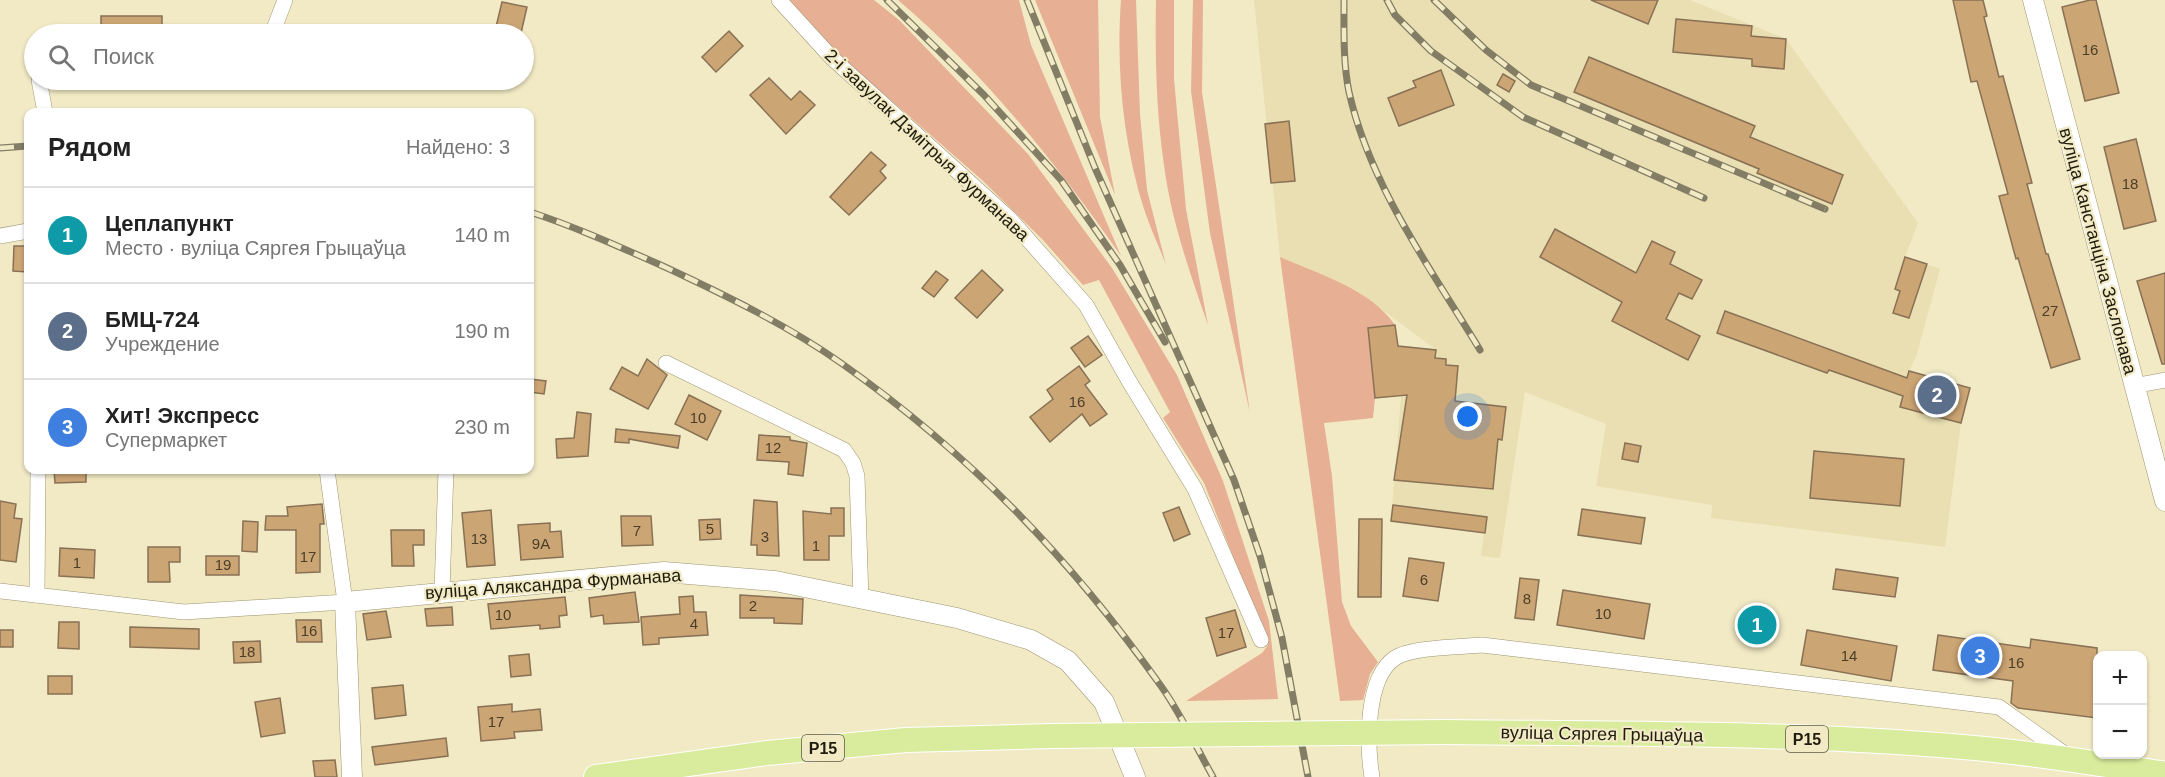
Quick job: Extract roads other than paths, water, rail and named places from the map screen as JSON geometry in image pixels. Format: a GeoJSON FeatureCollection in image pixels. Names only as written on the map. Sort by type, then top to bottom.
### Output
{"type":"FeatureCollection","features":[{"type":"Feature","properties":{"kind":"main road","name":"вуліца Сяргея Грыцаўца"},"geometry":{"type":"LineString","coordinates":[[597,777],[767,753],[906,740],[1051,736],[1447,732],[1754,736],[1912,744],[2072,759],[2155,774]]}},
{"type":"Feature","properties":{"kind":"street"},"geometry":{"type":"LineString","coordinates":[[276,24],[285,0]]}},
{"type":"Feature","properties":{"kind":"street","name":"2-і завулак Дзмітрыя Фурманава"},"geometry":{"type":"LineString","coordinates":[[779,0],[832,58],[1009,218],[1086,305],[1195,489],[1260,640]]}},
{"type":"Feature","properties":{"kind":"street","name":"вуліца Канстанціна Заслонава"},"geometry":{"type":"LineString","coordinates":[[2033,0],[2165,501]]}},
{"type":"Feature","properties":{"kind":"street"},"geometry":{"type":"LineString","coordinates":[[41,90],[44,108]]}},
{"type":"Feature","properties":{"kind":"street"},"geometry":{"type":"LineString","coordinates":[[0,236],[24,232]]}},
{"type":"Feature","properties":{"kind":"street"},"geometry":{"type":"LineString","coordinates":[[666,363],[844,450],[853,463],[857,476],[861,599]]}},
{"type":"Feature","properties":{"kind":"street"},"geometry":{"type":"LineString","coordinates":[[2133,386],[2165,380]]}},
{"type":"Feature","properties":{"kind":"street"},"geometry":{"type":"LineString","coordinates":[[38,474],[38,595]]}},
{"type":"Feature","properties":{"kind":"street"},"geometry":{"type":"LineString","coordinates":[[328,474],[345,602],[352,777]]}},
{"type":"Feature","properties":{"kind":"street"},"geometry":{"type":"LineString","coordinates":[[442,592],[446,474]]}},
{"type":"Feature","properties":{"kind":"street","name":"вуліца Аляксандра Фурманава"},"geometry":{"type":"LineString","coordinates":[[0,591],[184,612],[345,602],[664,572],[775,581],[978,624],[1031,640],[1068,661],[1104,702],[1136,777]]}},
{"type":"Feature","properties":{"kind":"street"},"geometry":{"type":"LineString","coordinates":[[1372,777],[1370,703],[1383,671],[1395,657],[1433,648],[1482,645],[1999,706],[2072,759]]}},
{"type":"Feature","properties":{"kind":"railway"},"geometry":{"type":"LineString","coordinates":[[887,0],[984,95],[1061,180],[1120,265],[1165,342]]}},
{"type":"Feature","properties":{"kind":"railway"},"geometry":{"type":"LineString","coordinates":[[1027,0],[1095,168],[1234,480],[1260,556],[1282,638],[1308,777]]}},
{"type":"Feature","properties":{"kind":"railway"},"geometry":{"type":"LineString","coordinates":[[1344,0],[1347,81],[1371,161],[1404,226],[1480,350]]}},
{"type":"Feature","properties":{"kind":"railway"},"geometry":{"type":"LineString","coordinates":[[1387,0],[1395,15],[1431,51],[1523,117],[1704,198]]}},
{"type":"Feature","properties":{"kind":"railway"},"geometry":{"type":"LineString","coordinates":[[1434,0],[1486,50],[1531,85],[1825,209]]}},
{"type":"Feature","properties":{"kind":"railway"},"geometry":{"type":"LineString","coordinates":[[0,148],[24,146]]}},
{"type":"Feature","properties":{"kind":"railway"},"geometry":{"type":"LineString","coordinates":[[534,213],[665,267],[777,323],[841,363],[933,434],[1015,511],[1091,594],[1168,697],[1213,777]]}},
{"type":"Feature","properties":{"kind":"place","name":"БМЦ-724"},"geometry":{"type":"Point","coordinates":[1937,395]}},
{"type":"Feature","properties":{"kind":"place","name":"Цеплапункт"},"geometry":{"type":"Point","coordinates":[1757,625]}},
{"type":"Feature","properties":{"kind":"place","name":"Хит! Экспресс"},"geometry":{"type":"Point","coordinates":[1980,656]}}]}
